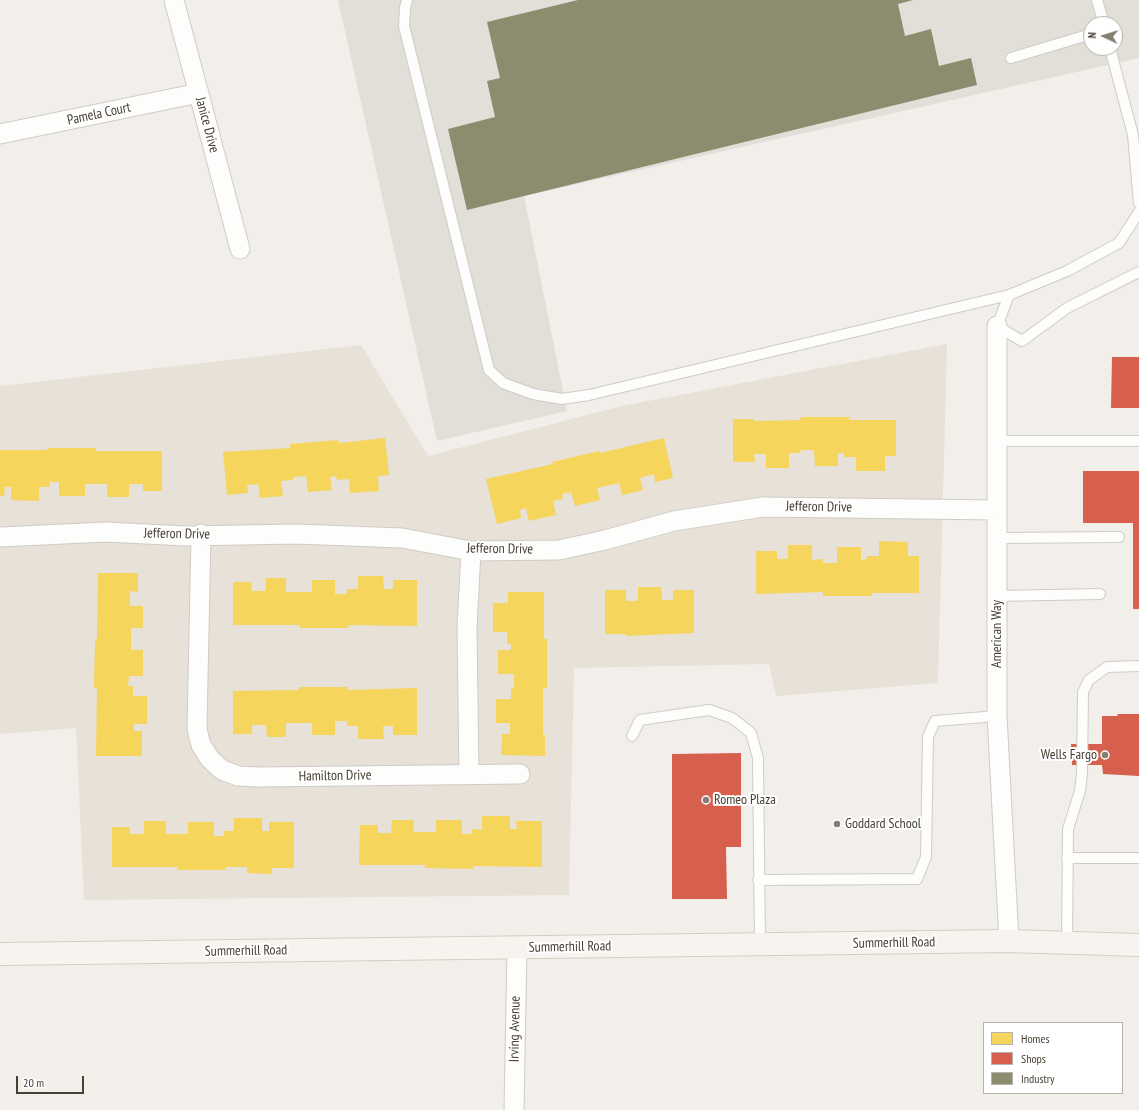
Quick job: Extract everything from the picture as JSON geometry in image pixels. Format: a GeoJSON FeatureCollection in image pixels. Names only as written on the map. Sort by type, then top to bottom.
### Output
{"type":"FeatureCollection","features":[{"type":"Feature","properties":{"kind":"main road","name":"Summerhill Road"},"geometry":{"type":"LineString","coordinates":[[0,954],[1009,942],[1139,945]]}},
{"type":"Feature","properties":{"kind":"street","name":"Janice Drive"},"geometry":{"type":"LineString","coordinates":[[174,0],[240,249]]}},
{"type":"Feature","properties":{"kind":"street","name":"Pamela Court"},"geometry":{"type":"LineString","coordinates":[[0,134],[199,93]]}},
{"type":"Feature","properties":{"kind":"street","name":"American Way"},"geometry":{"type":"LineString","coordinates":[[997,326],[997,716],[1009,942]]}},
{"type":"Feature","properties":{"kind":"street","name":"Jefferon Drive"},"geometry":{"type":"LineString","coordinates":[[0,537],[106,532],[186,536],[201,534],[296,534],[402,538],[471,551],[560,550],[605,540],[674,521],[764,507],[996,510]]}},
{"type":"Feature","properties":{"kind":"street","name":"Hamilton Drive"},"geometry":{"type":"LineString","coordinates":[[201,534],[197,729],[201,745],[210,759],[222,770],[238,776],[520,774]]}},
{"type":"Feature","properties":{"kind":"street"},"geometry":{"type":"LineString","coordinates":[[470,775],[467,627],[471,551]]}},
{"type":"Feature","properties":{"kind":"street","name":"Irving Avenue"},"geometry":{"type":"LineString","coordinates":[[514,1110],[516,948]]}},
{"type":"Feature","properties":{"kind":"lane"},"geometry":{"type":"LineString","coordinates":[[407,0],[404,26],[489,370],[503,383],[533,394],[562,399],[589,395],[1009,295],[1067,271],[1119,243],[1139,212]]}},
{"type":"Feature","properties":{"kind":"lane"},"geometry":{"type":"LineString","coordinates":[[1097,0],[1102,16]]}},
{"type":"Feature","properties":{"kind":"lane"},"geometry":{"type":"LineString","coordinates":[[1011,58],[1083,36]]}},
{"type":"Feature","properties":{"kind":"lane"},"geometry":{"type":"LineString","coordinates":[[1112,56],[1133,135],[1139,203]]}},
{"type":"Feature","properties":{"kind":"lane"},"geometry":{"type":"LineString","coordinates":[[1009,295],[997,326],[1022,340],[1067,308],[1139,272]]}},
{"type":"Feature","properties":{"kind":"lane"},"geometry":{"type":"LineString","coordinates":[[996,441],[1139,441]]}},
{"type":"Feature","properties":{"kind":"lane"},"geometry":{"type":"LineString","coordinates":[[997,538],[1119,537]]}},
{"type":"Feature","properties":{"kind":"lane"},"geometry":{"type":"LineString","coordinates":[[997,596],[1100,594]]}},
{"type":"Feature","properties":{"kind":"lane"},"geometry":{"type":"LineString","coordinates":[[1067,943],[1068,829],[1080,791],[1082,774],[1083,692],[1089,680],[1107,667],[1139,666]]}},
{"type":"Feature","properties":{"kind":"lane"},"geometry":{"type":"LineString","coordinates":[[632,736],[640,720],[709,710],[732,718],[751,733],[758,758],[758,880],[760,945]]}},
{"type":"Feature","properties":{"kind":"lane"},"geometry":{"type":"LineString","coordinates":[[758,880],[917,878],[926,857],[928,737],[936,721],[997,716]]}},
{"type":"Feature","properties":{"kind":"lane"},"geometry":{"type":"LineString","coordinates":[[1067,858],[1139,858]]}},
{"type":"Feature","properties":{"kind":"shaded area"},"geometry":{"type":"Polygon","coordinates":[[[338,0],[1139,0],[1139,58],[524,196],[567,411],[437,441],[338,0]]]}},
{"type":"Feature","properties":{"kind":"shaded area"},"geometry":{"type":"Polygon","coordinates":[[[947,344],[938,683],[776,696],[769,664],[574,668],[569,895],[84,900],[76,728],[0,734],[0,386],[361,345],[428,456],[622,406],[947,344]]]}},
{"type":"Feature","properties":{"kind":"building: Homes"},"geometry":{"type":"Polygon","coordinates":[[[801,417],[849,417],[849,420],[896,420],[896,456],[885,456],[885,471],[856,471],[856,457],[844,457],[844,453],[838,453],[838,466],[815,466],[814,450],[801,450],[800,453],[789,453],[789,468],[766,468],[766,454],[754,454],[755,462],[733,462],[733,419],[754,419],[754,421],[800,420],[801,417]]]}},
{"type":"Feature","properties":{"kind":"building: Homes"},"geometry":{"type":"Polygon","coordinates":[[[385,438],[389,475],[378,476],[379,491],[350,493],[349,479],[337,480],[336,476],[330,477],[332,490],[308,492],[306,476],[293,477],[293,480],[281,481],[283,496],[260,498],[258,484],[247,485],[248,493],[227,495],[223,452],[290,448],[290,444],[338,440],[339,443],[385,438]]]}},
{"type":"Feature","properties":{"kind":"building: Homes"},"geometry":{"type":"Polygon","coordinates":[[[664,438],[673,478],[655,482],[654,474],[640,478],[643,490],[622,495],[619,483],[597,488],[600,500],[575,506],[571,492],[562,494],[563,499],[553,501],[556,515],[529,521],[526,508],[520,510],[521,518],[497,524],[486,479],[553,464],[552,462],[599,451],[600,453],[664,438]]]}},
{"type":"Feature","properties":{"kind":"building: Homes"},"geometry":{"type":"Polygon","coordinates":[[[47,448],[96,448],[96,451],[162,451],[162,491],[143,491],[143,484],[129,484],[129,497],[107,497],[107,484],[85,484],[85,496],[59,496],[59,482],[50,482],[50,487],[39,487],[39,501],[11,500],[11,487],[5,487],[4,496],[0,496],[0,450],[48,450],[47,448]]]}},
{"type":"Feature","properties":{"kind":"building: Homes"},"geometry":{"type":"Polygon","coordinates":[[[879,541],[908,542],[908,556],[919,556],[919,593],[872,593],[872,596],[823,596],[823,592],[756,594],[756,551],[777,551],[777,559],[788,559],[788,545],[812,545],[812,560],[823,559],[823,563],[837,563],[837,547],[861,547],[861,560],[867,559],[867,556],[879,556],[879,541]]]}},
{"type":"Feature","properties":{"kind":"building: Homes"},"geometry":{"type":"Polygon","coordinates":[[[98,573],[138,573],[138,592],[130,591],[130,606],[143,606],[143,628],[131,628],[131,650],[143,650],[143,676],[129,676],[128,686],[133,686],[133,696],[147,696],[147,724],[134,724],[134,731],[142,731],[142,756],[96,756],[97,688],[94,688],[95,639],[97,639],[98,573]]]}},
{"type":"Feature","properties":{"kind":"building: Homes"},"geometry":{"type":"Polygon","coordinates":[[[358,576],[383,576],[384,589],[393,589],[393,580],[417,580],[417,626],[348,625],[349,628],[300,628],[300,625],[233,625],[233,582],[251,582],[252,591],[266,591],[266,578],[286,578],[286,592],[312,592],[312,580],[335,580],[335,594],[347,594],[347,589],[358,589],[358,576]]]}},
{"type":"Feature","properties":{"kind":"building: Homes"},"geometry":{"type":"Polygon","coordinates":[[[638,587],[661,587],[662,600],[673,600],[673,590],[694,590],[694,633],[626,636],[626,634],[605,634],[605,590],[626,590],[626,601],[638,601],[638,587]]]}},
{"type":"Feature","properties":{"kind":"building: Homes"},"geometry":{"type":"Polygon","coordinates":[[[508,592],[544,592],[544,639],[547,639],[547,688],[543,688],[543,735],[545,735],[545,756],[501,755],[502,734],[510,734],[510,723],[496,723],[496,699],[511,699],[511,688],[514,688],[514,674],[498,674],[498,650],[511,650],[511,644],[507,644],[507,632],[493,632],[493,603],[508,603],[508,592]]]}},
{"type":"Feature","properties":{"kind":"building: Homes"},"geometry":{"type":"Polygon","coordinates":[[[299,687],[348,687],[348,690],[417,688],[417,735],[393,735],[393,726],[383,726],[384,739],[358,739],[358,726],[347,726],[347,721],[335,721],[335,735],[312,735],[312,723],[286,723],[286,737],[267,737],[266,725],[252,725],[252,734],[233,734],[233,691],[299,690],[299,687]]]}},
{"type":"Feature","properties":{"kind":"building: Homes"},"geometry":{"type":"Polygon","coordinates":[[[482,816],[510,816],[510,829],[517,829],[516,821],[542,821],[542,867],[474,866],[473,869],[425,868],[425,865],[359,865],[360,825],[378,825],[378,833],[391,833],[392,820],[414,820],[413,832],[436,832],[436,820],[462,820],[462,834],[472,834],[472,829],[482,830],[482,816]]]}},
{"type":"Feature","properties":{"kind":"building: Homes"},"geometry":{"type":"Polygon","coordinates":[[[234,818],[262,818],[262,831],[269,831],[269,822],[294,822],[294,868],[272,868],[272,874],[247,873],[247,867],[225,867],[226,870],[177,870],[178,867],[112,867],[112,827],[130,827],[130,834],[144,834],[144,821],[166,821],[166,834],[188,834],[188,822],[214,822],[214,836],[224,836],[224,831],[234,831],[234,818]]]}},
{"type":"Feature","properties":{"kind":"building: Shops"},"geometry":{"type":"Polygon","coordinates":[[[1112,357],[1139,357],[1139,408],[1111,408],[1112,357]]]}},
{"type":"Feature","properties":{"kind":"building: Shops"},"geometry":{"type":"Polygon","coordinates":[[[1083,471],[1139,471],[1139,609],[1133,609],[1133,523],[1083,523],[1083,471]]]}},
{"type":"Feature","properties":{"kind":"building: Shops","name":"Wells Fargo"},"geometry":{"type":"Polygon","coordinates":[[[1117,714],[1139,714],[1139,776],[1103,774],[1102,765],[1072,765],[1071,744],[1102,744],[1102,716],[1118,716],[1117,714]]]}},
{"type":"Feature","properties":{"kind":"building: Shops","name":"Romeo Plaza"},"geometry":{"type":"Polygon","coordinates":[[[741,753],[741,847],[726,847],[727,899],[672,899],[672,754],[741,753]]]}},
{"type":"Feature","properties":{"kind":"building: Industry"},"geometry":{"type":"Polygon","coordinates":[[[578,0],[913,0],[898,4],[905,36],[931,29],[939,66],[971,58],[977,85],[467,210],[448,129],[495,117],[487,81],[500,78],[487,22],[578,0]]]}},
{"type":"Feature","properties":{"kind":"place","name":"Wells Fargo"},"geometry":{"type":"Point","coordinates":[1105,755]}},
{"type":"Feature","properties":{"kind":"place","name":"Romeo Plaza"},"geometry":{"type":"Point","coordinates":[706,800]}},
{"type":"Feature","properties":{"kind":"place","name":"Goddard School"},"geometry":{"type":"Point","coordinates":[837,824]}}]}
